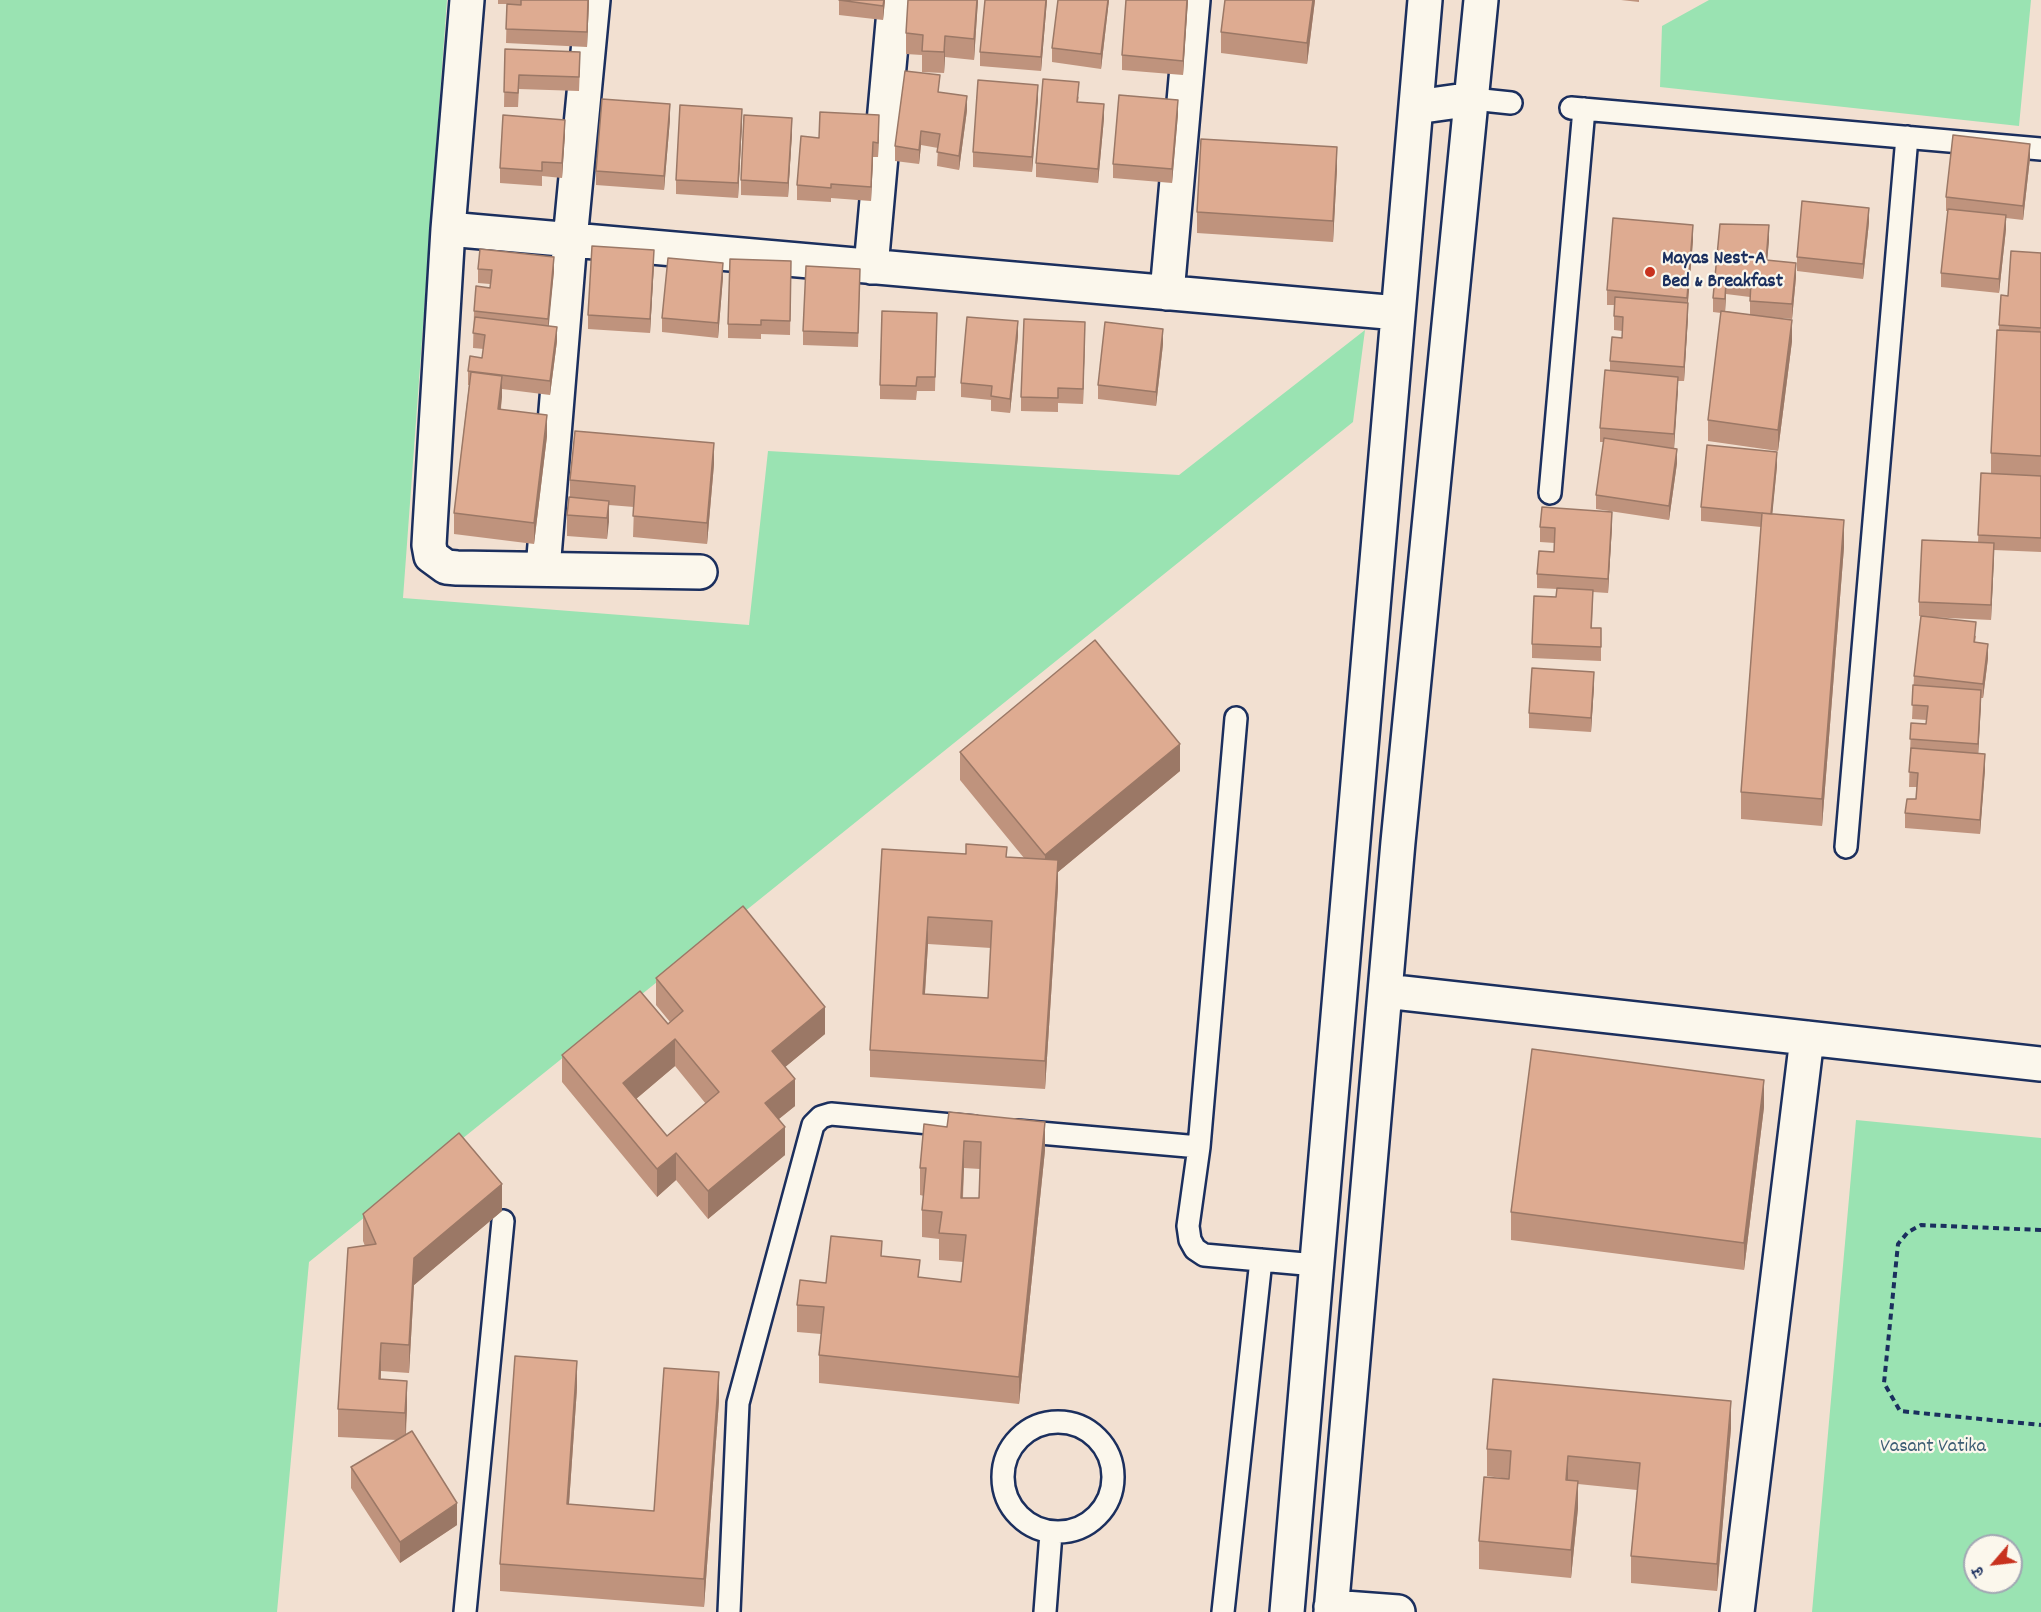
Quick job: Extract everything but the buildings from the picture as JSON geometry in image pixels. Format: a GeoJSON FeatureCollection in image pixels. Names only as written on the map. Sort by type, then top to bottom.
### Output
{"type":"FeatureCollection","features":[{"type":"Feature","properties":{"kind":"street"},"geometry":{"type":"LineString","coordinates":[[467,0],[448,230],[430,527],[431,556],[446,567],[700,572]]}},
{"type":"Feature","properties":{"kind":"street"},"geometry":{"type":"LineString","coordinates":[[543,569],[570,240],[593,0]]}},
{"type":"Feature","properties":{"kind":"street"},"geometry":{"type":"LineString","coordinates":[[871,267],[895,0]]}},
{"type":"Feature","properties":{"kind":"street"},"geometry":{"type":"LineString","coordinates":[[1167,293],[1193,0]]}},
{"type":"Feature","properties":{"kind":"street"},"geometry":{"type":"LineString","coordinates":[[1287,1612],[1425,0]]}},
{"type":"Feature","properties":{"kind":"street"},"geometry":{"type":"LineString","coordinates":[[1398,1612],[1331,1610],[1385,991],[1481,0]]}},
{"type":"Feature","properties":{"kind":"street"},"geometry":{"type":"LineString","coordinates":[[1416,107],[1473,99]]}},
{"type":"Feature","properties":{"kind":"street"},"geometry":{"type":"LineString","coordinates":[[448,230],[1398,313]]}},
{"type":"Feature","properties":{"kind":"street"},"geometry":{"type":"LineString","coordinates":[[1385,991],[2041,1064]]}},
{"type":"Feature","properties":{"kind":"street"},"geometry":{"type":"LineString","coordinates":[[1737,1612],[1807,1038]]}},
{"type":"Feature","properties":{"kind":"lane"},"geometry":{"type":"LineString","coordinates":[[1473,99],[1511,103]]}},
{"type":"Feature","properties":{"kind":"lane"},"geometry":{"type":"LineString","coordinates":[[1550,493],[1578,109],[2041,149]]}},
{"type":"Feature","properties":{"kind":"lane"},"geometry":{"type":"LineString","coordinates":[[1845,847],[1907,137]]}},
{"type":"Feature","properties":{"kind":"lane"},"geometry":{"type":"LineString","coordinates":[[1236,718],[1199,1148],[1188,1226],[1190,1240],[1195,1249],[1204,1255],[1317,1265]]}},
{"type":"Feature","properties":{"kind":"lane"},"geometry":{"type":"LineString","coordinates":[[729,1612],[738,1402],[813,1125],[821,1117],[831,1114],[1199,1148]]}},
{"type":"Feature","properties":{"kind":"lane"},"geometry":{"type":"LineString","coordinates":[[465,1612],[503,1221]]}},
{"type":"Feature","properties":{"kind":"lane"},"geometry":{"type":"LineString","coordinates":[[1224,1612],[1261,1260]]}},
{"type":"Feature","properties":{"kind":"lane"},"geometry":{"type":"LineString","coordinates":[[1062,1422],[1079,1426],[1094,1435],[1106,1449],[1112,1466],[1113,1483],[1109,1500],[1092,1521],[1068,1532],[1051,1533],[1033,1526],[1018,1515],[1008,1499],[1003,1480],[1006,1462],[1014,1445],[1027,1432],[1044,1424],[1062,1422]]}},
{"type":"Feature","properties":{"kind":"lane"},"geometry":{"type":"LineString","coordinates":[[1045,1612],[1051,1533]]}},
{"type":"Feature","properties":{"kind":"path"},"geometry":{"type":"LineString","coordinates":[[2041,1230],[1921,1225],[1908,1232],[1898,1244],[1884,1383],[1900,1411],[2041,1425]]}},
{"type":"Feature","properties":{"kind":"green space"},"geometry":{"type":"Polygon","coordinates":[[[0,0],[447,0],[403,598],[749,625],[768,451],[1179,475],[1365,330],[1353,422],[309,1262],[277,1612],[0,1612],[0,0]]]}},
{"type":"Feature","properties":{"kind":"green space"},"geometry":{"type":"Polygon","coordinates":[[[1709,0],[2031,0],[2019,126],[1660,87],[1662,26],[1709,0]]]}},
{"type":"Feature","properties":{"kind":"green space","name":"Vasant Vatika"},"geometry":{"type":"Polygon","coordinates":[[[1856,1120],[2041,1138],[2041,1612],[1812,1612],[1856,1120]]]}},
{"type":"Feature","properties":{"kind":"place","name":"Mayas Nest-A Bed & Breakfast"},"geometry":{"type":"Point","coordinates":[1650,272]}}]}
